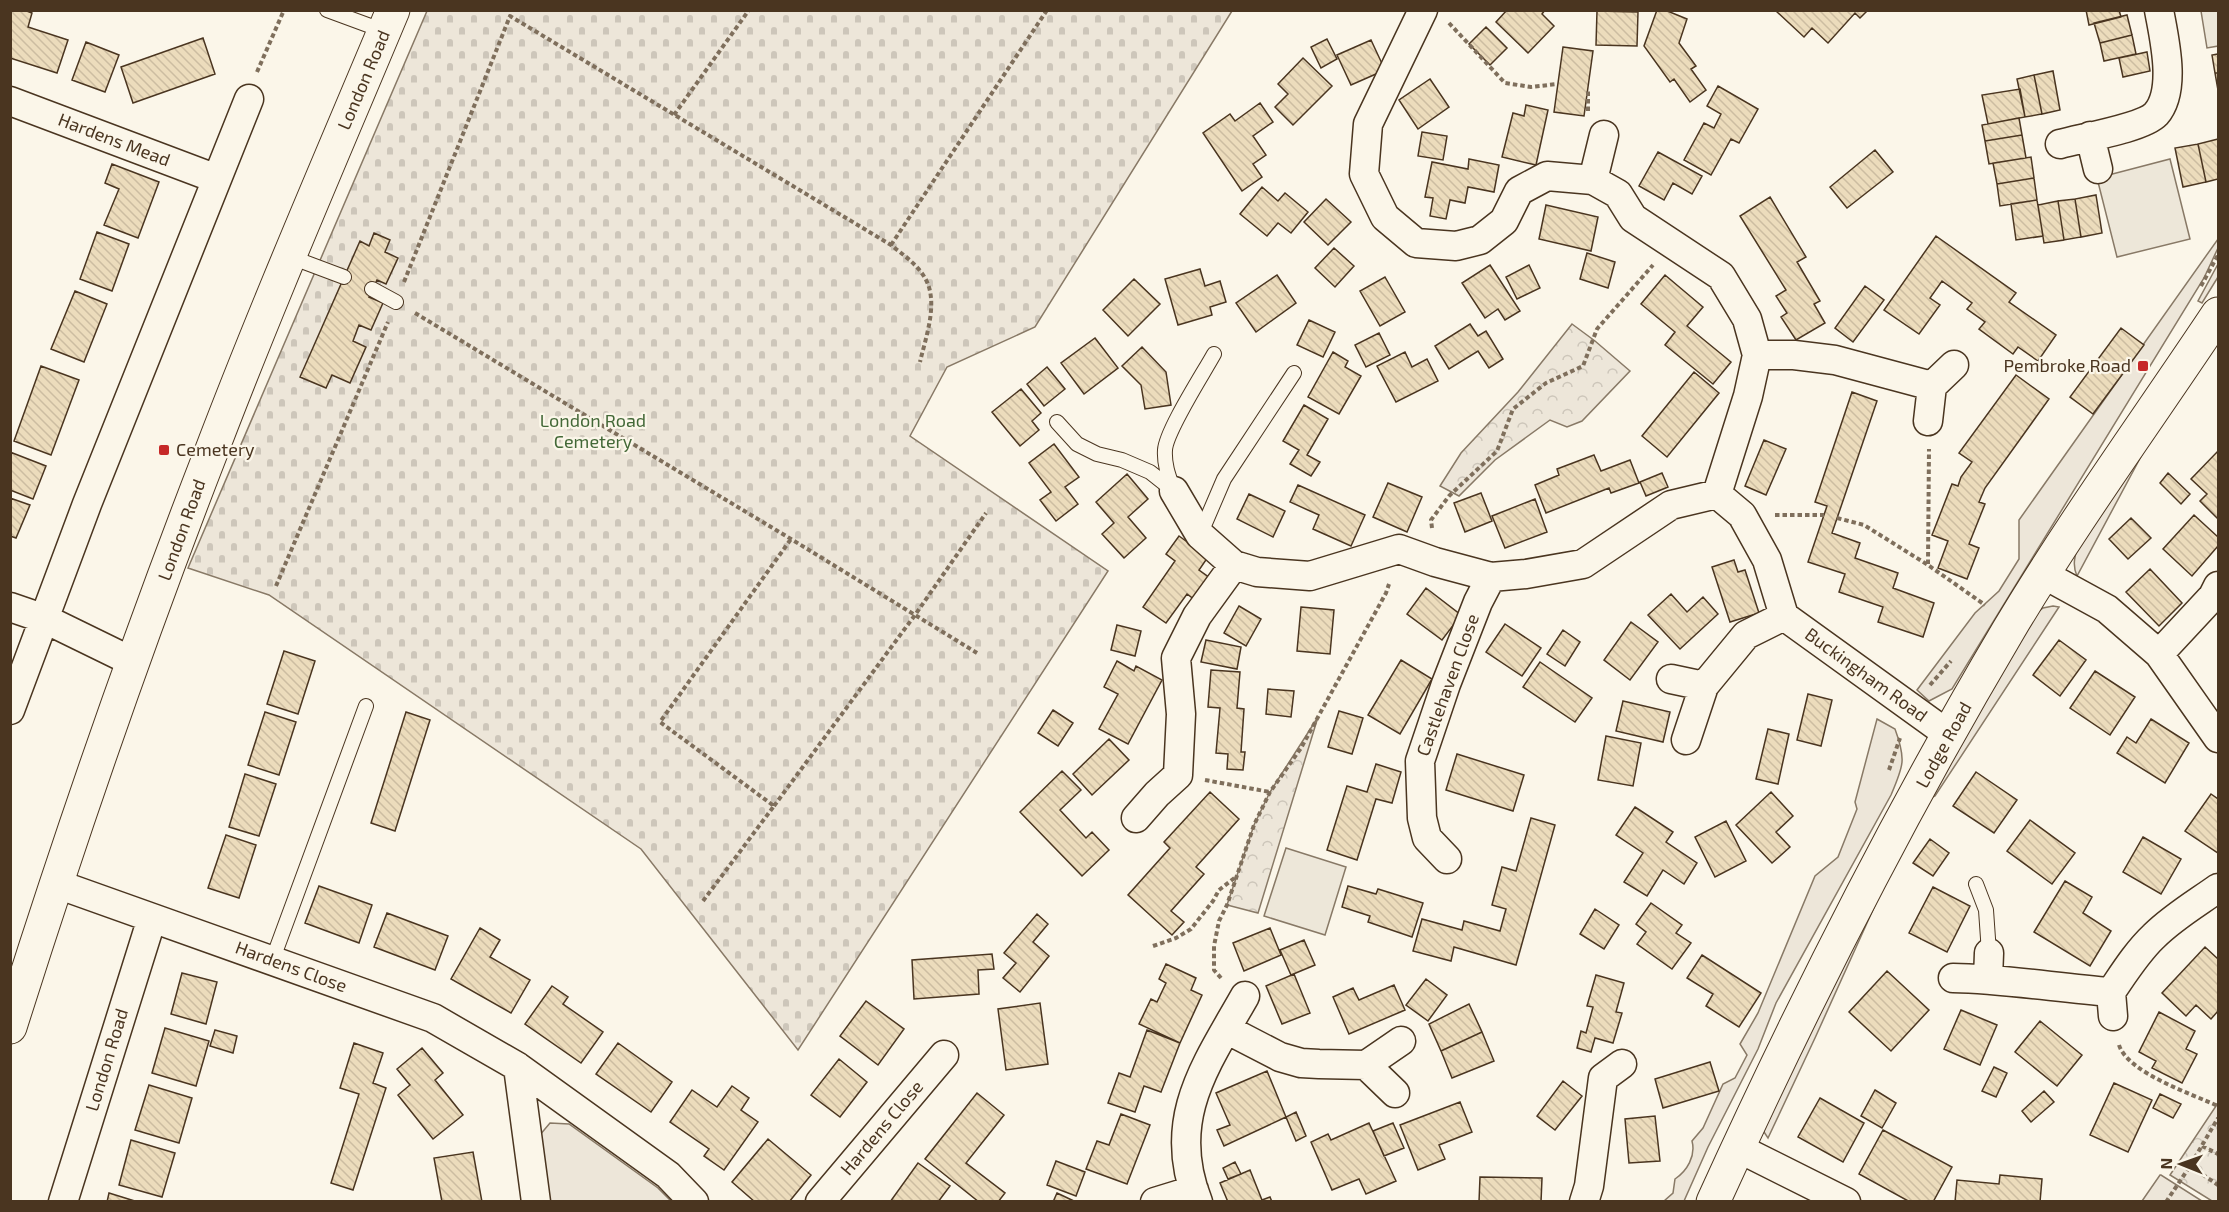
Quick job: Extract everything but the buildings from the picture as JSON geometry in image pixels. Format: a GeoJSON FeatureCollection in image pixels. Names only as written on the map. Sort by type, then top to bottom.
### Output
{"type":"FeatureCollection","features":[{"type":"Feature","properties":{"kind":"street"},"geometry":{"type":"LineString","coordinates":[[2060,144],[2140,124],[2157,113],[2167,83],[2167,66],[2159,10]]}},
{"type":"Feature","properties":{"kind":"street"},"geometry":{"type":"LineString","coordinates":[[1434,14],[1368,124],[1364,174],[1385,217],[1416,243],[1456,246],[1480,240],[1504,221],[1519,191],[1547,176],[1593,180],[1618,194],[1633,218],[1721,276],[1747,319],[1757,355],[1748,396],[1717,494]]}},
{"type":"Feature","properties":{"kind":"street","name":"London Road"},"geometry":{"type":"LineString","coordinates":[[10,1027],[134,662],[209,456],[288,256],[389,21]]}},
{"type":"Feature","properties":{"kind":"street"},"geometry":{"type":"LineString","coordinates":[[10,710],[87,504],[249,99]]}},
{"type":"Feature","properties":{"kind":"street","name":"Hardens Mead"},"geometry":{"type":"LineString","coordinates":[[10,101],[217,179]]}},
{"type":"Feature","properties":{"kind":"street"},"geometry":{"type":"LineString","coordinates":[[1593,180],[1604,135]]}},
{"type":"Feature","properties":{"kind":"street"},"geometry":{"type":"LineString","coordinates":[[2090,136],[2098,169]]}},
{"type":"Feature","properties":{"kind":"street","name":"Lodge Road"},"geometry":{"type":"LineString","coordinates":[[1713,1202],[1855,906],[2008,630],[2043,574],[2218,314]]}},
{"type":"Feature","properties":{"kind":"street"},"geometry":{"type":"LineString","coordinates":[[1757,355],[1794,355],[1835,360],[1932,386]]}},
{"type":"Feature","properties":{"kind":"street"},"geometry":{"type":"LineString","coordinates":[[1928,421],[1932,386],[1954,365]]}},
{"type":"Feature","properties":{"kind":"street"},"geometry":{"type":"LineString","coordinates":[[1174,491],[1200,535],[1234,565],[1257,572],[1310,576],[1399,549],[1435,562],[1491,577],[1526,574],[1583,564],[1671,505],[1717,494]]}},
{"type":"Feature","properties":{"kind":"street"},"geometry":{"type":"LineString","coordinates":[[1686,740],[1704,686],[1746,634],[1784,616],[1767,560],[1742,515],[1717,494]]}},
{"type":"Feature","properties":{"kind":"street"},"geometry":{"type":"LineString","coordinates":[[1136,818],[1157,794],[1178,776],[1181,714],[1176,658],[1197,616],[1234,565]]}},
{"type":"Feature","properties":{"kind":"street"},"geometry":{"type":"LineString","coordinates":[[2043,574],[2107,609],[2159,654],[2218,738]]}},
{"type":"Feature","properties":{"kind":"street","name":"Castlehaven Close"},"geometry":{"type":"LineString","coordinates":[[1447,860],[1426,838],[1422,818],[1420,761],[1450,674],[1478,602],[1491,577]]}},
{"type":"Feature","properties":{"kind":"street"},"geometry":{"type":"LineString","coordinates":[[2159,654],[2213,596],[2218,585]]}},
{"type":"Feature","properties":{"kind":"street"},"geometry":{"type":"LineString","coordinates":[[10,607],[45,619],[134,662]]}},
{"type":"Feature","properties":{"kind":"street","name":"Buckingham Road"},"geometry":{"type":"LineString","coordinates":[[1784,616],[1949,735]]}},
{"type":"Feature","properties":{"kind":"street"},"geometry":{"type":"LineString","coordinates":[[1671,679],[1704,686]]}},
{"type":"Feature","properties":{"kind":"street","name":"Hardens Close"},"geometry":{"type":"LineString","coordinates":[[57,884],[433,1018],[518,1067],[668,1175],[694,1202]]}},
{"type":"Feature","properties":{"kind":"street"},"geometry":{"type":"LineString","coordinates":[[1953,978],[1989,966],[2041,986],[2112,1004],[2133,961],[2154,936],[2218,888]]}},
{"type":"Feature","properties":{"kind":"street","name":"London Road"},"geometry":{"type":"LineString","coordinates":[[63,1202],[152,918]]}},
{"type":"Feature","properties":{"kind":"street"},"geometry":{"type":"LineString","coordinates":[[1155,1202],[1196,1196],[1186,1139],[1193,1094],[1201,1075],[1245,996]]}},
{"type":"Feature","properties":{"kind":"street"},"geometry":{"type":"LineString","coordinates":[[1226,1029],[1280,1057],[1301,1063],[1366,1065],[1401,1041]]}},
{"type":"Feature","properties":{"kind":"street","name":"Hardens Close"},"geometry":{"type":"LineString","coordinates":[[820,1202],[944,1055]]}},
{"type":"Feature","properties":{"kind":"street"},"geometry":{"type":"LineString","coordinates":[[1366,1065],[1395,1093]]}},
{"type":"Feature","properties":{"kind":"street"},"geometry":{"type":"LineString","coordinates":[[518,1067],[536,1202]]}},
{"type":"Feature","properties":{"kind":"street"},"geometry":{"type":"LineString","coordinates":[[1584,1202],[1589,1186],[1604,1070]]}},
{"type":"Feature","properties":{"kind":"street"},"geometry":{"type":"LineString","coordinates":[[1738,1148],[1846,1202]]}},
{"type":"Feature","properties":{"kind":"lane"},"geometry":{"type":"LineString","coordinates":[[327,10],[389,21]]}},
{"type":"Feature","properties":{"kind":"lane"},"geometry":{"type":"LineString","coordinates":[[288,256],[344,277]]}},
{"type":"Feature","properties":{"kind":"lane"},"geometry":{"type":"LineString","coordinates":[[372,289],[396,302]]}},
{"type":"Feature","properties":{"kind":"lane"},"geometry":{"type":"LineString","coordinates":[[1174,491],[1166,467],[1165,447],[1178,416],[1214,354]]}},
{"type":"Feature","properties":{"kind":"lane"},"geometry":{"type":"LineString","coordinates":[[1200,535],[1224,478],[1294,373]]}},
{"type":"Feature","properties":{"kind":"lane"},"geometry":{"type":"LineString","coordinates":[[1057,422],[1077,444],[1097,454],[1122,460],[1150,472],[1174,491]]}},
{"type":"Feature","properties":{"kind":"lane"},"geometry":{"type":"LineString","coordinates":[[272,961],[366,706]]}},
{"type":"Feature","properties":{"kind":"lane"},"geometry":{"type":"LineString","coordinates":[[1976,884],[1986,910],[1989,966]]}},
{"type":"Feature","properties":{"kind":"path"},"geometry":{"type":"LineString","coordinates":[[249,99],[260,64],[284,10]]}},
{"type":"Feature","properties":{"kind":"path"},"geometry":{"type":"LineString","coordinates":[[674,115],[749,10]]}},
{"type":"Feature","properties":{"kind":"path"},"geometry":{"type":"LineString","coordinates":[[891,244],[1047,10]]}},
{"type":"Feature","properties":{"kind":"path"},"geometry":{"type":"LineString","coordinates":[[1434,14],[1505,83],[1531,87],[1557,84]]}},
{"type":"Feature","properties":{"kind":"path"},"geometry":{"type":"LineString","coordinates":[[276,586],[396,302],[510,16],[891,244],[925,278],[931,298],[930,319],[920,362]]}},
{"type":"Feature","properties":{"kind":"path"},"geometry":{"type":"LineString","coordinates":[[1435,562],[1431,520],[1449,496],[1497,451],[1514,409],[1546,383],[1583,366],[1598,329],[1672,243]]}},
{"type":"Feature","properties":{"kind":"path"},"geometry":{"type":"LineString","coordinates":[[396,302],[791,539],[977,654]]}},
{"type":"Feature","properties":{"kind":"path"},"geometry":{"type":"LineString","coordinates":[[1928,421],[1928,565]]}},
{"type":"Feature","properties":{"kind":"path"},"geometry":{"type":"LineString","coordinates":[[703,901],[915,615],[986,513]]}},
{"type":"Feature","properties":{"kind":"path"},"geometry":{"type":"LineString","coordinates":[[1742,515],[1824,515]]}},
{"type":"Feature","properties":{"kind":"path"},"geometry":{"type":"LineString","coordinates":[[1837,518],[1864,525],[1928,565],[1993,610],[2008,630]]}},
{"type":"Feature","properties":{"kind":"path"},"geometry":{"type":"LineString","coordinates":[[774,806],[660,722],[791,539]]}},
{"type":"Feature","properties":{"kind":"path"},"geometry":{"type":"LineString","coordinates":[[1245,996],[1224,981],[1214,970],[1214,946],[1219,921],[1227,905],[1254,825],[1270,792],[1301,748],[1386,593],[1399,549]]}},
{"type":"Feature","properties":{"kind":"path"},"geometry":{"type":"LineString","coordinates":[[1178,776],[1270,792]]}},
{"type":"Feature","properties":{"kind":"path"},"geometry":{"type":"LineString","coordinates":[[1153,946],[1176,938],[1191,929],[1213,902],[1219,890],[1237,875]]}},
{"type":"Feature","properties":{"kind":"path"},"geometry":{"type":"LineString","coordinates":[[2112,1004],[2122,1053],[2137,1068],[2218,1106]]}},
{"type":"Feature","properties":{"kind":"path"},"geometry":{"type":"LineString","coordinates":[[2166,1202],[2218,1118]]}},
{"type":"Feature","properties":{"kind":"path"},"geometry":{"type":"LineString","coordinates":[[2202,1146],[2218,1154]]}},
{"type":"Feature","properties":{"kind":"path"},"geometry":{"type":"LineString","coordinates":[[2190,1166],[2218,1185]]}},
{"type":"Feature","properties":{"kind":"green space","name":"London Road Cemetery"},"geometry":{"type":"Polygon","coordinates":[[[427,11],[1232,11],[1035,327],[947,367],[910,436],[1108,571],[798,1050],[641,849],[269,595],[188,568],[427,11]]]}},
{"type":"Feature","properties":{"kind":"green space"},"geometry":{"type":"Polygon","coordinates":[[[2218,239],[2218,248],[2204,278],[1952,689],[1929,701],[1917,690],[1975,613],[1999,591],[2019,559],[2019,520],[2218,239]]]}},
{"type":"Feature","properties":{"kind":"green space"},"geometry":{"type":"Polygon","coordinates":[[[2218,264],[2218,277],[2202,303],[2198,301],[2218,264]]]}},
{"type":"Feature","properties":{"kind":"green space"},"geometry":{"type":"Polygon","coordinates":[[[1572,324],[1630,371],[1582,421],[1567,427],[1550,420],[1495,460],[1459,496],[1440,486],[1461,453],[1518,392],[1572,324]]]}},
{"type":"Feature","properties":{"kind":"green space"},"geometry":{"type":"Polygon","coordinates":[[[2152,436],[2077,576],[2074,564],[2078,545],[2152,436]]]}},
{"type":"Feature","properties":{"kind":"green space"},"geometry":{"type":"Polygon","coordinates":[[[2059,607],[1935,796],[1927,800],[2033,616],[2043,608],[2059,607]]]}},
{"type":"Feature","properties":{"kind":"green space"},"geometry":{"type":"Polygon","coordinates":[[[1318,717],[1258,913],[1227,905],[1254,825],[1270,792],[1318,717]]]}},
{"type":"Feature","properties":{"kind":"green space"},"geometry":{"type":"Polygon","coordinates":[[[1877,719],[1895,729],[1901,748],[1901,769],[1891,795],[1776,1003],[1758,1049],[1708,1147],[1684,1201],[1664,1201],[1673,1193],[1675,1179],[1690,1163],[1693,1152],[1692,1141],[1703,1128],[1723,1084],[1735,1078],[1747,1055],[1740,1044],[1758,1013],[1815,876],[1838,857],[1857,809],[1855,802],[1877,719]]]}},
{"type":"Feature","properties":{"kind":"green space"},"geometry":{"type":"Polygon","coordinates":[[[1886,881],[1768,1138],[1764,1132],[1764,1117],[1886,881]]]}},
{"type":"Feature","properties":{"kind":"green space"},"geometry":{"type":"Polygon","coordinates":[[[2218,1103],[2218,1201],[2212,1201],[2170,1175],[2218,1103]]]}},
{"type":"Feature","properties":{"kind":"green space"},"geometry":{"type":"Polygon","coordinates":[[[550,1123],[569,1124],[658,1188],[671,1201],[548,1201],[539,1136],[550,1123]]]}},
{"type":"Feature","properties":{"kind":"green space"},"geometry":{"type":"Polygon","coordinates":[[[2161,1175],[2202,1201],[2142,1201],[2161,1175]]]}},
{"type":"Feature","properties":{"kind":"shaded area"},"geometry":{"type":"Polygon","coordinates":[[[2201,11],[2218,11],[2218,46],[2207,48],[2201,11]]]}},
{"type":"Feature","properties":{"kind":"shaded area"},"geometry":{"type":"Polygon","coordinates":[[[2170,159],[2190,239],[2117,257],[2097,178],[2170,159]]]}},
{"type":"Feature","properties":{"kind":"shaded area"},"geometry":{"type":"Polygon","coordinates":[[[1286,848],[1346,867],[1325,935],[1264,916],[1286,848]]]}},
{"type":"Feature","properties":{"kind":"place","name":"Pembroke Road"},"geometry":{"type":"Point","coordinates":[2143,366]}},
{"type":"Feature","properties":{"kind":"place","name":"Cemetery"},"geometry":{"type":"Point","coordinates":[164,450]}}]}
